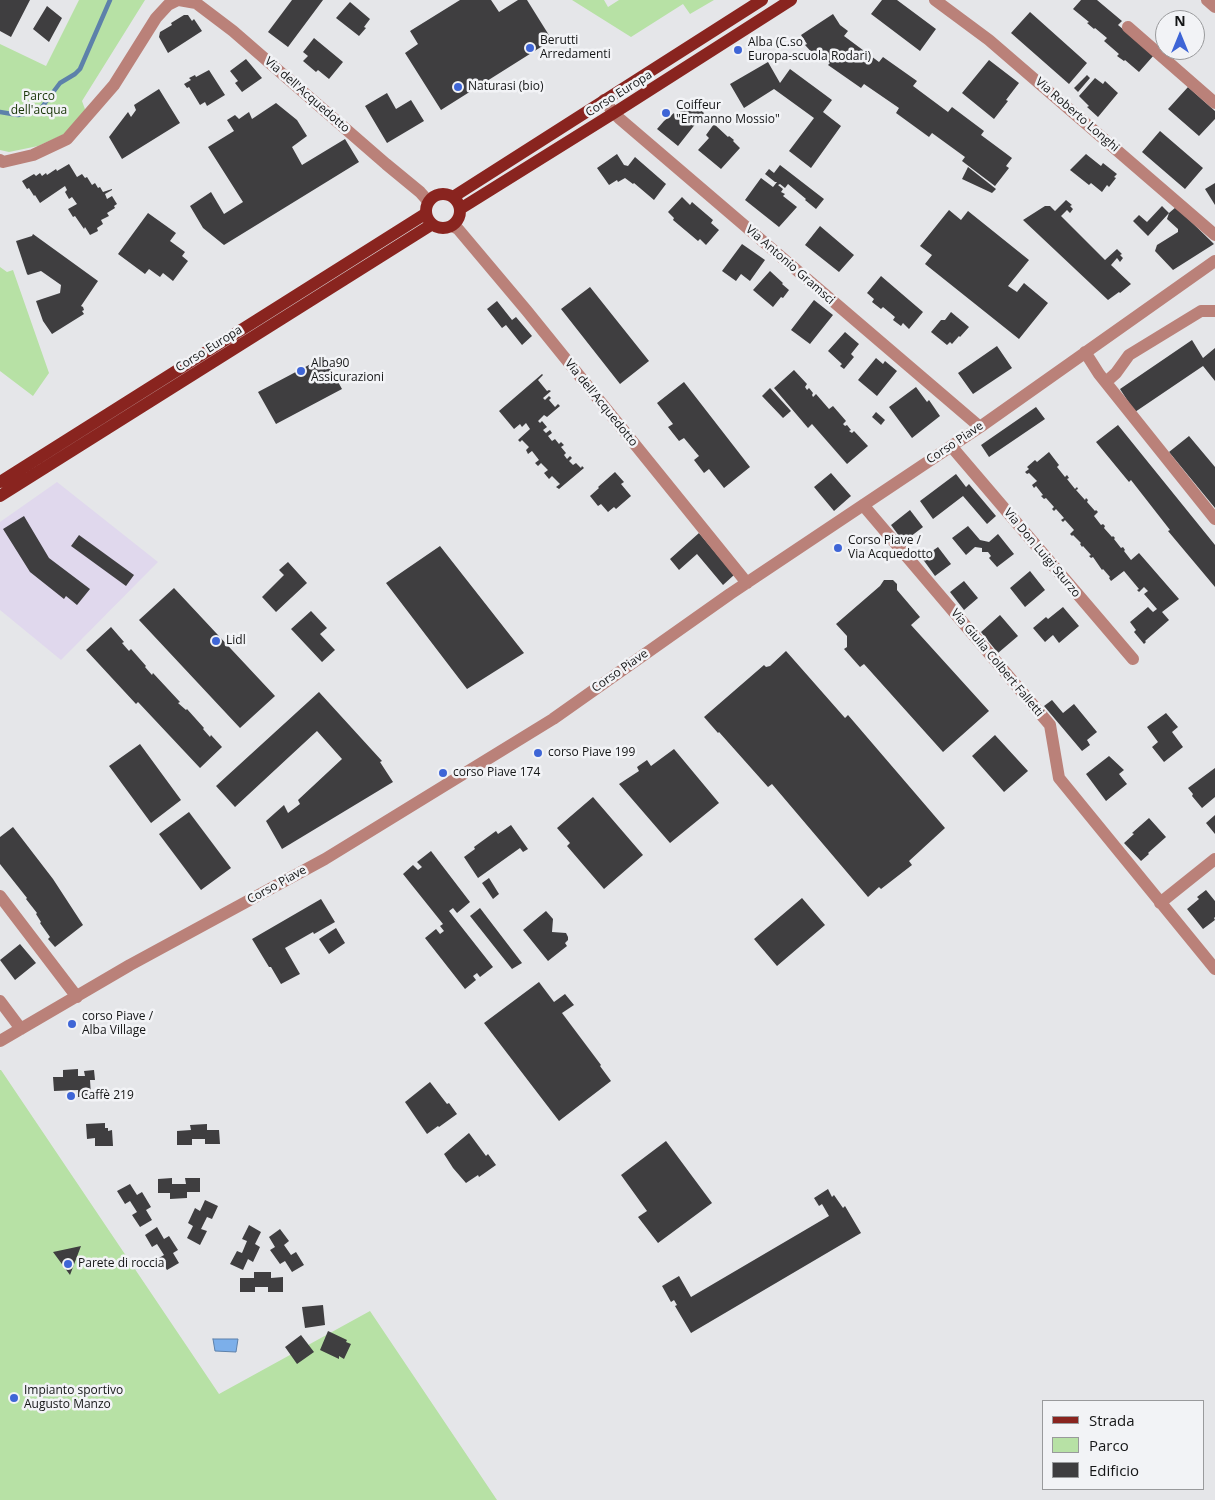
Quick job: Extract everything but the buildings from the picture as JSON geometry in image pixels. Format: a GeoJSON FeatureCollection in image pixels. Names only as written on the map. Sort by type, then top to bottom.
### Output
{"type":"FeatureCollection","features":[{"type":"Feature","properties":{"kind":"main road","name":"Corso Europa"},"geometry":{"type":"LineString","coordinates":[[453,196],[762,0]]}},
{"type":"Feature","properties":{"kind":"main road","name":"Corso Europa"},"geometry":{"type":"LineString","coordinates":[[460,209],[614,114],[791,0]]}},
{"type":"Feature","properties":{"kind":"main road"},"geometry":{"type":"LineString","coordinates":[[435,195],[453,196],[458,202],[460,216],[452,226],[442,229],[428,213],[435,195]]}},
{"type":"Feature","properties":{"kind":"main road","name":"Corso Europa"},"geometry":{"type":"LineString","coordinates":[[0,482],[428,213]]}},
{"type":"Feature","properties":{"kind":"main road","name":"Corso Europa"},"geometry":{"type":"LineString","coordinates":[[0,496],[428,213]]}},
{"type":"Feature","properties":{"kind":"street","name":"Via dell'Acquedotto"},"geometry":{"type":"LineString","coordinates":[[1,161],[33,155],[67,139],[114,85],[156,18],[168,4],[178,0],[196,3],[233,32],[420,192],[428,213]]}},
{"type":"Feature","properties":{"kind":"street","name":"Via Roberto Longhi"},"geometry":{"type":"LineString","coordinates":[[935,0],[989,40],[1215,235]]}},
{"type":"Feature","properties":{"kind":"street"},"geometry":{"type":"LineString","coordinates":[[1207,0],[1215,7]]}},
{"type":"Feature","properties":{"kind":"street"},"geometry":{"type":"LineString","coordinates":[[1128,27],[1215,103]]}},
{"type":"Feature","properties":{"kind":"street","name":"Via Antonio Gramsci"},"geometry":{"type":"LineString","coordinates":[[604,100],[614,114],[980,427]]}},
{"type":"Feature","properties":{"kind":"street","name":"Via dell'Acquedotto"},"geometry":{"type":"LineString","coordinates":[[452,226],[458,229],[527,311],[747,583]]}},
{"type":"Feature","properties":{"kind":"street","name":"Corso Piave"},"geometry":{"type":"LineString","coordinates":[[0,1041],[130,965],[325,859],[553,719],[747,583],[980,427],[1215,261]]}},
{"type":"Feature","properties":{"kind":"street"},"geometry":{"type":"LineString","coordinates":[[1106,382],[1116,373],[1129,356],[1201,310],[1215,311]]}},
{"type":"Feature","properties":{"kind":"street"},"geometry":{"type":"LineString","coordinates":[[1085,352],[1106,382],[1215,519]]}},
{"type":"Feature","properties":{"kind":"street","name":"Via Don Luigi Sturzo"},"geometry":{"type":"LineString","coordinates":[[951,446],[1133,660]]}},
{"type":"Feature","properties":{"kind":"street","name":"Via Giulia Colbert Falletti"},"geometry":{"type":"LineString","coordinates":[[863,505],[1050,725],[1059,778],[1160,904],[1215,968]]}},
{"type":"Feature","properties":{"kind":"street"},"geometry":{"type":"LineString","coordinates":[[1160,904],[1215,859]]}},
{"type":"Feature","properties":{"kind":"street"},"geometry":{"type":"LineString","coordinates":[[0,896],[77,997]]}},
{"type":"Feature","properties":{"kind":"street"},"geometry":{"type":"LineString","coordinates":[[0,1001],[21,1029]]}},
{"type":"Feature","properties":{"kind":"shaded area"},"geometry":{"type":"Polygon","coordinates":[[[57,482],[158,562],[61,660],[0,610],[0,522],[57,482]]]}},
{"type":"Feature","properties":{"kind":"green space","name":"Parco dell'acqua"},"geometry":{"type":"Polygon","coordinates":[[[79,0],[145,0],[82,101],[86,112],[69,132],[38,146],[9,152],[0,150],[0,44],[46,66],[79,0]]]}},
{"type":"Feature","properties":{"kind":"green space"},"geometry":{"type":"Polygon","coordinates":[[[572,0],[604,0],[608,7],[619,0],[714,0],[690,14],[683,4],[631,37],[572,0]]]}},
{"type":"Feature","properties":{"kind":"green space"},"geometry":{"type":"Polygon","coordinates":[[[0,267],[7,272],[13,270],[49,373],[33,396],[0,371],[0,267]]]}},
{"type":"Feature","properties":{"kind":"green space"},"geometry":{"type":"Polygon","coordinates":[[[0,1070],[219,1394],[370,1311],[497,1500],[0,1500],[0,1070]]]}},
{"type":"Feature","properties":{"kind":"water"},"geometry":{"type":"Polygon","coordinates":[[[213,1339],[238,1339],[236,1352],[215,1351],[213,1339]]]}},
{"type":"Feature","properties":{"kind":"waterway"},"geometry":{"type":"LineString","coordinates":[[0,112],[18,115],[30,113],[42,107],[60,83],[80,69],[110,0]]}},
{"type":"Feature","properties":{"kind":"place","name":"Berutti Arredamenti"},"geometry":{"type":"Point","coordinates":[530,48]}},
{"type":"Feature","properties":{"kind":"place","name":"Alba (C.so Europa-scuola Rodari)"},"geometry":{"type":"Point","coordinates":[738,50]}},
{"type":"Feature","properties":{"kind":"place","name":"Naturasi (bio)"},"geometry":{"type":"Point","coordinates":[458,87]}},
{"type":"Feature","properties":{"kind":"place","name":"Coiffeur \"Ermanno Mossio\""},"geometry":{"type":"Point","coordinates":[666,113]}},
{"type":"Feature","properties":{"kind":"place","name":"Alba90 Assicurazioni"},"geometry":{"type":"Point","coordinates":[301,371]}},
{"type":"Feature","properties":{"kind":"place","name":"Corso Piave / Via Acquedotto"},"geometry":{"type":"Point","coordinates":[838,548]}},
{"type":"Feature","properties":{"kind":"place","name":"Lidl"},"geometry":{"type":"Point","coordinates":[216,641]}},
{"type":"Feature","properties":{"kind":"place","name":"corso Piave 199"},"geometry":{"type":"Point","coordinates":[538,753]}},
{"type":"Feature","properties":{"kind":"place","name":"corso Piave 174"},"geometry":{"type":"Point","coordinates":[443,773]}},
{"type":"Feature","properties":{"kind":"place","name":"corso Piave / Alba Village"},"geometry":{"type":"Point","coordinates":[72,1024]}},
{"type":"Feature","properties":{"kind":"place","name":"Caffè 219"},"geometry":{"type":"Point","coordinates":[71,1096]}},
{"type":"Feature","properties":{"kind":"place","name":"Parete di roccia"},"geometry":{"type":"Point","coordinates":[68,1264]}},
{"type":"Feature","properties":{"kind":"place","name":"Impianto sportivo Augusto Manzo"},"geometry":{"type":"Point","coordinates":[14,1398]}}]}
